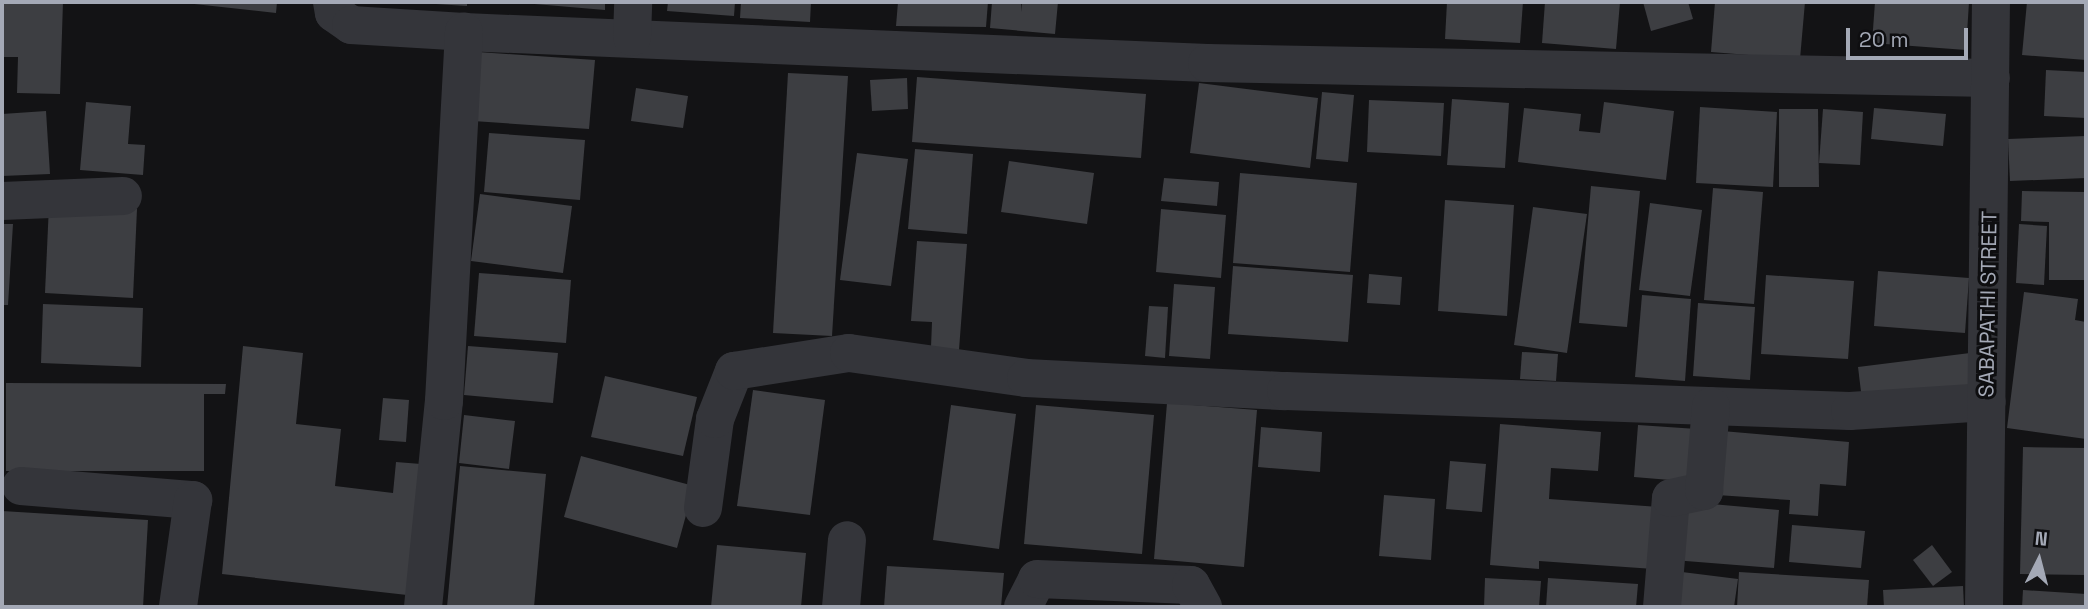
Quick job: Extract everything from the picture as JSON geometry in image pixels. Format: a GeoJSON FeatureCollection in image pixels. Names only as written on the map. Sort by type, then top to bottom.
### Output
{"type":"FeatureCollection","features":[{"type":"Feature","properties":{"kind":"street"},"geometry":{"type":"LineString","coordinates":[[332,2],[334,13],[351,25],[464,32],[633,19],[1207,63],[1991,78]]}},
{"type":"Feature","properties":{"kind":"street","name":"SABAPATHI STREET"},"geometry":{"type":"LineString","coordinates":[[1984,607],[1991,2]]}},
{"type":"Feature","properties":{"kind":"street"},"geometry":{"type":"LineString","coordinates":[[424,607],[444,401],[464,32]]}},
{"type":"Feature","properties":{"kind":"street"},"geometry":{"type":"LineString","coordinates":[[2,201],[123,196]]}},
{"type":"Feature","properties":{"kind":"street"},"geometry":{"type":"LineString","coordinates":[[703,508],[715,419],[734,371],[849,353],[1026,378],[1850,411],[1987,402]]}},
{"type":"Feature","properties":{"kind":"street"},"geometry":{"type":"LineString","coordinates":[[1661,607],[1671,498],[1704,491],[1711,405]]}},
{"type":"Feature","properties":{"kind":"street"},"geometry":{"type":"LineString","coordinates":[[21,486],[193,500],[178,607]]}},
{"type":"Feature","properties":{"kind":"street"},"geometry":{"type":"LineString","coordinates":[[841,607],[848,540]]}},
{"type":"Feature","properties":{"kind":"street"},"geometry":{"type":"LineString","coordinates":[[1023,607],[1037,579],[1191,585],[1203,607]]}},
{"type":"Feature","properties":{"kind":"building"},"geometry":{"type":"Polygon","coordinates":[[[2,2],[63,2],[60,94],[17,93],[18,57],[2,57],[2,2]]]}},
{"type":"Feature","properties":{"kind":"building"},"geometry":{"type":"Polygon","coordinates":[[[176,2],[277,2],[276,13],[176,2]]]}},
{"type":"Feature","properties":{"kind":"building"},"geometry":{"type":"Polygon","coordinates":[[[467,2],[467,6],[436,4],[467,2]]]}},
{"type":"Feature","properties":{"kind":"building"},"geometry":{"type":"Polygon","coordinates":[[[511,2],[605,2],[605,10],[511,2]]]}},
{"type":"Feature","properties":{"kind":"building"},"geometry":{"type":"Polygon","coordinates":[[[668,2],[735,2],[734,16],[667,11],[668,2]]]}},
{"type":"Feature","properties":{"kind":"building"},"geometry":{"type":"Polygon","coordinates":[[[741,2],[811,2],[810,22],[740,18],[741,2]]]}},
{"type":"Feature","properties":{"kind":"building"},"geometry":{"type":"Polygon","coordinates":[[[898,2],[988,2],[986,27],[896,26],[898,2]]]}},
{"type":"Feature","properties":{"kind":"building"},"geometry":{"type":"Polygon","coordinates":[[[992,2],[1021,2],[1021,12],[1022,2],[1058,2],[1055,34],[990,28],[992,2]]]}},
{"type":"Feature","properties":{"kind":"building"},"geometry":{"type":"Polygon","coordinates":[[[1447,2],[1523,2],[1520,43],[1445,39],[1447,2]]]}},
{"type":"Feature","properties":{"kind":"building"},"geometry":{"type":"Polygon","coordinates":[[[1545,2],[1620,2],[1616,49],[1542,43],[1545,2]]]}},
{"type":"Feature","properties":{"kind":"building"},"geometry":{"type":"Polygon","coordinates":[[[1643,2],[1688,2],[1693,19],[1651,31],[1643,2]]]}},
{"type":"Feature","properties":{"kind":"building"},"geometry":{"type":"Polygon","coordinates":[[[1715,2],[1805,2],[1800,59],[1711,52],[1715,2]]]}},
{"type":"Feature","properties":{"kind":"building"},"geometry":{"type":"Polygon","coordinates":[[[1875,2],[1969,2],[1966,50],[1872,43],[1875,2]]]}},
{"type":"Feature","properties":{"kind":"building"},"geometry":{"type":"Polygon","coordinates":[[[2027,2],[2086,2],[2086,60],[2022,55],[2027,2]]]}},
{"type":"Feature","properties":{"kind":"building"},"geometry":{"type":"Polygon","coordinates":[[[478,52],[595,60],[589,129],[473,121],[478,52]]]}},
{"type":"Feature","properties":{"kind":"building"},"geometry":{"type":"Polygon","coordinates":[[[2046,70],[2086,72],[2086,118],[2044,116],[2046,70]]]}},
{"type":"Feature","properties":{"kind":"building"},"geometry":{"type":"Polygon","coordinates":[[[788,73],[848,76],[832,336],[773,333],[788,73]]]}},
{"type":"Feature","properties":{"kind":"building"},"geometry":{"type":"Polygon","coordinates":[[[917,77],[1146,94],[1141,158],[912,142],[917,77]]]}},
{"type":"Feature","properties":{"kind":"building"},"geometry":{"type":"Polygon","coordinates":[[[907,78],[908,109],[872,111],[870,80],[907,78]]]}},
{"type":"Feature","properties":{"kind":"building"},"geometry":{"type":"Polygon","coordinates":[[[1199,83],[1318,98],[1310,168],[1190,153],[1199,83]]]}},
{"type":"Feature","properties":{"kind":"building"},"geometry":{"type":"Polygon","coordinates":[[[636,88],[688,96],[683,128],[631,121],[636,88]]]}},
{"type":"Feature","properties":{"kind":"building"},"geometry":{"type":"Polygon","coordinates":[[[1322,92],[1354,95],[1348,162],[1316,159],[1322,92]]]}},
{"type":"Feature","properties":{"kind":"building"},"geometry":{"type":"Polygon","coordinates":[[[1452,99],[1509,103],[1505,168],[1447,165],[1452,99]]]}},
{"type":"Feature","properties":{"kind":"building"},"geometry":{"type":"Polygon","coordinates":[[[1369,100],[1444,103],[1441,156],[1367,152],[1369,100]]]}},
{"type":"Feature","properties":{"kind":"building"},"geometry":{"type":"Polygon","coordinates":[[[86,102],[131,106],[128,144],[145,145],[143,175],[80,170],[86,102]]]}},
{"type":"Feature","properties":{"kind":"building"},"geometry":{"type":"Polygon","coordinates":[[[1604,102],[1674,111],[1666,180],[1518,162],[1524,108],[1581,114],[1579,131],[1600,133],[1604,102]]]}},
{"type":"Feature","properties":{"kind":"building"},"geometry":{"type":"Polygon","coordinates":[[[1700,107],[1777,112],[1773,187],[1696,183],[1700,107]]]}},
{"type":"Feature","properties":{"kind":"building"},"geometry":{"type":"Polygon","coordinates":[[[1874,108],[1946,114],[1943,146],[1871,139],[1874,108]]]}},
{"type":"Feature","properties":{"kind":"building"},"geometry":{"type":"Polygon","coordinates":[[[1779,109],[1818,109],[1819,187],[1779,187],[1779,109]]]}},
{"type":"Feature","properties":{"kind":"building"},"geometry":{"type":"Polygon","coordinates":[[[1823,109],[1863,112],[1860,165],[1819,163],[1823,109]]]}},
{"type":"Feature","properties":{"kind":"building"},"geometry":{"type":"Polygon","coordinates":[[[46,111],[50,174],[2,176],[2,114],[46,111]]]}},
{"type":"Feature","properties":{"kind":"building"},"geometry":{"type":"Polygon","coordinates":[[[489,133],[585,140],[580,200],[484,192],[489,133]]]}},
{"type":"Feature","properties":{"kind":"building"},"geometry":{"type":"Polygon","coordinates":[[[2086,136],[2086,178],[2010,181],[2008,139],[2086,136]]]}},
{"type":"Feature","properties":{"kind":"building"},"geometry":{"type":"Polygon","coordinates":[[[915,149],[973,154],[967,234],[908,229],[915,149]]]}},
{"type":"Feature","properties":{"kind":"building"},"geometry":{"type":"Polygon","coordinates":[[[857,153],[908,159],[891,286],[840,280],[857,153]]]}},
{"type":"Feature","properties":{"kind":"building"},"geometry":{"type":"Polygon","coordinates":[[[1009,161],[1094,173],[1087,224],[1001,212],[1009,161]]]}},
{"type":"Feature","properties":{"kind":"building"},"geometry":{"type":"Polygon","coordinates":[[[1240,173],[1357,183],[1350,272],[1233,263],[1240,173]]]}},
{"type":"Feature","properties":{"kind":"building"},"geometry":{"type":"Polygon","coordinates":[[[1164,178],[1219,182],[1217,206],[1161,201],[1164,178]]]}},
{"type":"Feature","properties":{"kind":"building"},"geometry":{"type":"Polygon","coordinates":[[[1591,186],[1640,191],[1627,327],[1579,323],[1591,186]]]}},
{"type":"Feature","properties":{"kind":"building"},"geometry":{"type":"Polygon","coordinates":[[[1713,188],[1763,192],[1754,304],[1704,300],[1713,188]]]}},
{"type":"Feature","properties":{"kind":"building"},"geometry":{"type":"Polygon","coordinates":[[[2022,191],[2086,192],[2086,280],[2049,280],[2049,222],[2021,221],[2022,191]]]}},
{"type":"Feature","properties":{"kind":"building"},"geometry":{"type":"Polygon","coordinates":[[[480,194],[572,206],[563,273],[471,261],[480,194]]]}},
{"type":"Feature","properties":{"kind":"building"},"geometry":{"type":"Polygon","coordinates":[[[1445,200],[1514,205],[1507,316],[1438,311],[1445,200]]]}},
{"type":"Feature","properties":{"kind":"building"},"geometry":{"type":"Polygon","coordinates":[[[1650,203],[1702,210],[1690,296],[1639,290],[1650,203]]]}},
{"type":"Feature","properties":{"kind":"building"},"geometry":{"type":"Polygon","coordinates":[[[49,205],[137,209],[133,298],[45,293],[49,205]]]}},
{"type":"Feature","properties":{"kind":"building"},"geometry":{"type":"Polygon","coordinates":[[[1533,207],[1587,214],[1567,353],[1514,345],[1533,207]]]}},
{"type":"Feature","properties":{"kind":"building"},"geometry":{"type":"Polygon","coordinates":[[[1161,209],[1226,215],[1221,278],[1156,272],[1161,209]]]}},
{"type":"Feature","properties":{"kind":"building"},"geometry":{"type":"Polygon","coordinates":[[[2,224],[13,224],[8,305],[2,305],[2,224]]]}},
{"type":"Feature","properties":{"kind":"building"},"geometry":{"type":"Polygon","coordinates":[[[2019,224],[2047,226],[2044,285],[2016,283],[2019,224]]]}},
{"type":"Feature","properties":{"kind":"building"},"geometry":{"type":"Polygon","coordinates":[[[917,241],[967,244],[959,350],[931,347],[932,322],[911,321],[917,241]]]}},
{"type":"Feature","properties":{"kind":"building"},"geometry":{"type":"Polygon","coordinates":[[[1233,266],[1353,275],[1348,342],[1228,334],[1233,266]]]}},
{"type":"Feature","properties":{"kind":"building"},"geometry":{"type":"Polygon","coordinates":[[[1878,271],[1969,278],[1965,333],[1874,326],[1878,271]]]}},
{"type":"Feature","properties":{"kind":"building"},"geometry":{"type":"Polygon","coordinates":[[[479,273],[571,280],[566,343],[474,336],[479,273]]]}},
{"type":"Feature","properties":{"kind":"building"},"geometry":{"type":"Polygon","coordinates":[[[1369,274],[1402,277],[1400,305],[1367,303],[1369,274]]]}},
{"type":"Feature","properties":{"kind":"building"},"geometry":{"type":"Polygon","coordinates":[[[1766,275],[1854,281],[1848,359],[1761,354],[1766,275]]]}},
{"type":"Feature","properties":{"kind":"building"},"geometry":{"type":"Polygon","coordinates":[[[1174,284],[1215,287],[1210,359],[1169,356],[1174,284]]]}},
{"type":"Feature","properties":{"kind":"building"},"geometry":{"type":"Polygon","coordinates":[[[2024,292],[2078,299],[2075,320],[2086,322],[2086,439],[2007,428],[2024,292]]]}},
{"type":"Feature","properties":{"kind":"building"},"geometry":{"type":"Polygon","coordinates":[[[1642,295],[1691,299],[1685,381],[1635,377],[1642,295]]]}},
{"type":"Feature","properties":{"kind":"building"},"geometry":{"type":"Polygon","coordinates":[[[1698,303],[1755,307],[1750,380],[1693,376],[1698,303]]]}},
{"type":"Feature","properties":{"kind":"building"},"geometry":{"type":"Polygon","coordinates":[[[43,304],[143,308],[141,367],[41,363],[43,304]]]}},
{"type":"Feature","properties":{"kind":"building"},"geometry":{"type":"Polygon","coordinates":[[[1149,306],[1168,307],[1165,358],[1145,356],[1149,306]]]}},
{"type":"Feature","properties":{"kind":"building"},"geometry":{"type":"Polygon","coordinates":[[[243,346],[303,353],[296,424],[341,429],[335,486],[393,493],[396,462],[421,464],[407,595],[222,574],[243,346]]]}},
{"type":"Feature","properties":{"kind":"building"},"geometry":{"type":"Polygon","coordinates":[[[468,346],[558,353],[553,403],[464,395],[468,346]]]}},
{"type":"Feature","properties":{"kind":"building"},"geometry":{"type":"Polygon","coordinates":[[[1522,352],[1558,354],[1556,381],[1520,379],[1522,352]]]}},
{"type":"Feature","properties":{"kind":"building"},"geometry":{"type":"Polygon","coordinates":[[[1970,353],[1974,385],[1862,400],[1858,367],[1970,353]]]}},
{"type":"Feature","properties":{"kind":"building"},"geometry":{"type":"Polygon","coordinates":[[[605,376],[697,397],[683,456],[591,437],[605,376]]]}},
{"type":"Feature","properties":{"kind":"building"},"geometry":{"type":"Polygon","coordinates":[[[6,383],[226,384],[225,394],[204,394],[204,471],[6,471],[6,383]]]}},
{"type":"Feature","properties":{"kind":"building"},"geometry":{"type":"Polygon","coordinates":[[[753,390],[825,400],[810,515],[737,506],[753,390]]]}},
{"type":"Feature","properties":{"kind":"building"},"geometry":{"type":"Polygon","coordinates":[[[383,398],[409,400],[406,442],[379,440],[383,398]]]}},
{"type":"Feature","properties":{"kind":"building"},"geometry":{"type":"Polygon","coordinates":[[[1167,403],[1257,410],[1244,567],[1154,559],[1167,403]]]}},
{"type":"Feature","properties":{"kind":"building"},"geometry":{"type":"Polygon","coordinates":[[[951,405],[1016,414],[999,549],[933,540],[951,405]]]}},
{"type":"Feature","properties":{"kind":"building"},"geometry":{"type":"Polygon","coordinates":[[[1036,405],[1154,415],[1142,554],[1024,544],[1036,405]]]}},
{"type":"Feature","properties":{"kind":"building"},"geometry":{"type":"Polygon","coordinates":[[[464,415],[515,421],[509,469],[459,463],[464,415]]]}},
{"type":"Feature","properties":{"kind":"building"},"geometry":{"type":"Polygon","coordinates":[[[1500,424],[1601,432],[1598,471],[1551,468],[1549,499],[1659,507],[1654,569],[1539,561],[1539,569],[1490,565],[1500,424]]]}},
{"type":"Feature","properties":{"kind":"building"},"geometry":{"type":"Polygon","coordinates":[[[1638,425],[1697,429],[1694,482],[1634,477],[1638,425]]]}},
{"type":"Feature","properties":{"kind":"building"},"geometry":{"type":"Polygon","coordinates":[[[1261,427],[1322,432],[1320,472],[1258,467],[1261,427]]]}},
{"type":"Feature","properties":{"kind":"building"},"geometry":{"type":"Polygon","coordinates":[[[1722,431],[1849,442],[1846,486],[1820,484],[1818,516],[1789,514],[1790,500],[1717,495],[1722,431]]]}},
{"type":"Feature","properties":{"kind":"building"},"geometry":{"type":"Polygon","coordinates":[[[2023,447],[2086,448],[2086,575],[2020,574],[2023,447]]]}},
{"type":"Feature","properties":{"kind":"building"},"geometry":{"type":"Polygon","coordinates":[[[581,456],[694,486],[677,548],[564,517],[581,456]]]}},
{"type":"Feature","properties":{"kind":"building"},"geometry":{"type":"Polygon","coordinates":[[[1450,461],[1486,464],[1482,512],[1446,509],[1450,461]]]}},
{"type":"Feature","properties":{"kind":"building"},"geometry":{"type":"Polygon","coordinates":[[[460,466],[546,474],[534,607],[447,607],[460,466]]]}},
{"type":"Feature","properties":{"kind":"building"},"geometry":{"type":"Polygon","coordinates":[[[1384,495],[1435,499],[1431,560],[1379,556],[1384,495]]]}},
{"type":"Feature","properties":{"kind":"building"},"geometry":{"type":"Polygon","coordinates":[[[1678,501],[1779,510],[1774,568],[1673,560],[1678,501]]]}},
{"type":"Feature","properties":{"kind":"building"},"geometry":{"type":"Polygon","coordinates":[[[2,511],[148,520],[143,607],[2,607],[2,511]]]}},
{"type":"Feature","properties":{"kind":"building"},"geometry":{"type":"Polygon","coordinates":[[[1792,525],[1865,531],[1861,568],[1789,562],[1792,525]]]}},
{"type":"Feature","properties":{"kind":"building"},"geometry":{"type":"Polygon","coordinates":[[[717,545],[806,553],[801,607],[711,607],[717,545]]]}},
{"type":"Feature","properties":{"kind":"building"},"geometry":{"type":"Polygon","coordinates":[[[1932,545],[1952,572],[1933,586],[1913,560],[1932,545]]]}},
{"type":"Feature","properties":{"kind":"building"},"geometry":{"type":"Polygon","coordinates":[[[887,566],[1004,573],[1001,607],[884,607],[887,566]]]}},
{"type":"Feature","properties":{"kind":"building"},"geometry":{"type":"Polygon","coordinates":[[[1682,572],[1738,579],[1734,607],[1678,607],[1682,572]]]}},
{"type":"Feature","properties":{"kind":"building"},"geometry":{"type":"Polygon","coordinates":[[[1739,572],[1869,580],[1867,607],[1737,607],[1739,572]]]}},
{"type":"Feature","properties":{"kind":"building"},"geometry":{"type":"Polygon","coordinates":[[[1485,578],[1541,581],[1539,607],[1484,607],[1485,578]]]}},
{"type":"Feature","properties":{"kind":"building"},"geometry":{"type":"Polygon","coordinates":[[[1548,578],[1638,584],[1636,607],[1546,607],[1548,578]]]}},
{"type":"Feature","properties":{"kind":"building"},"geometry":{"type":"Polygon","coordinates":[[[1963,586],[1964,607],[1884,607],[1883,590],[1963,586]]]}},
{"type":"Feature","properties":{"kind":"building"},"geometry":{"type":"Polygon","coordinates":[[[2023,590],[2086,594],[2086,607],[2022,607],[2023,590]]]}}]}
